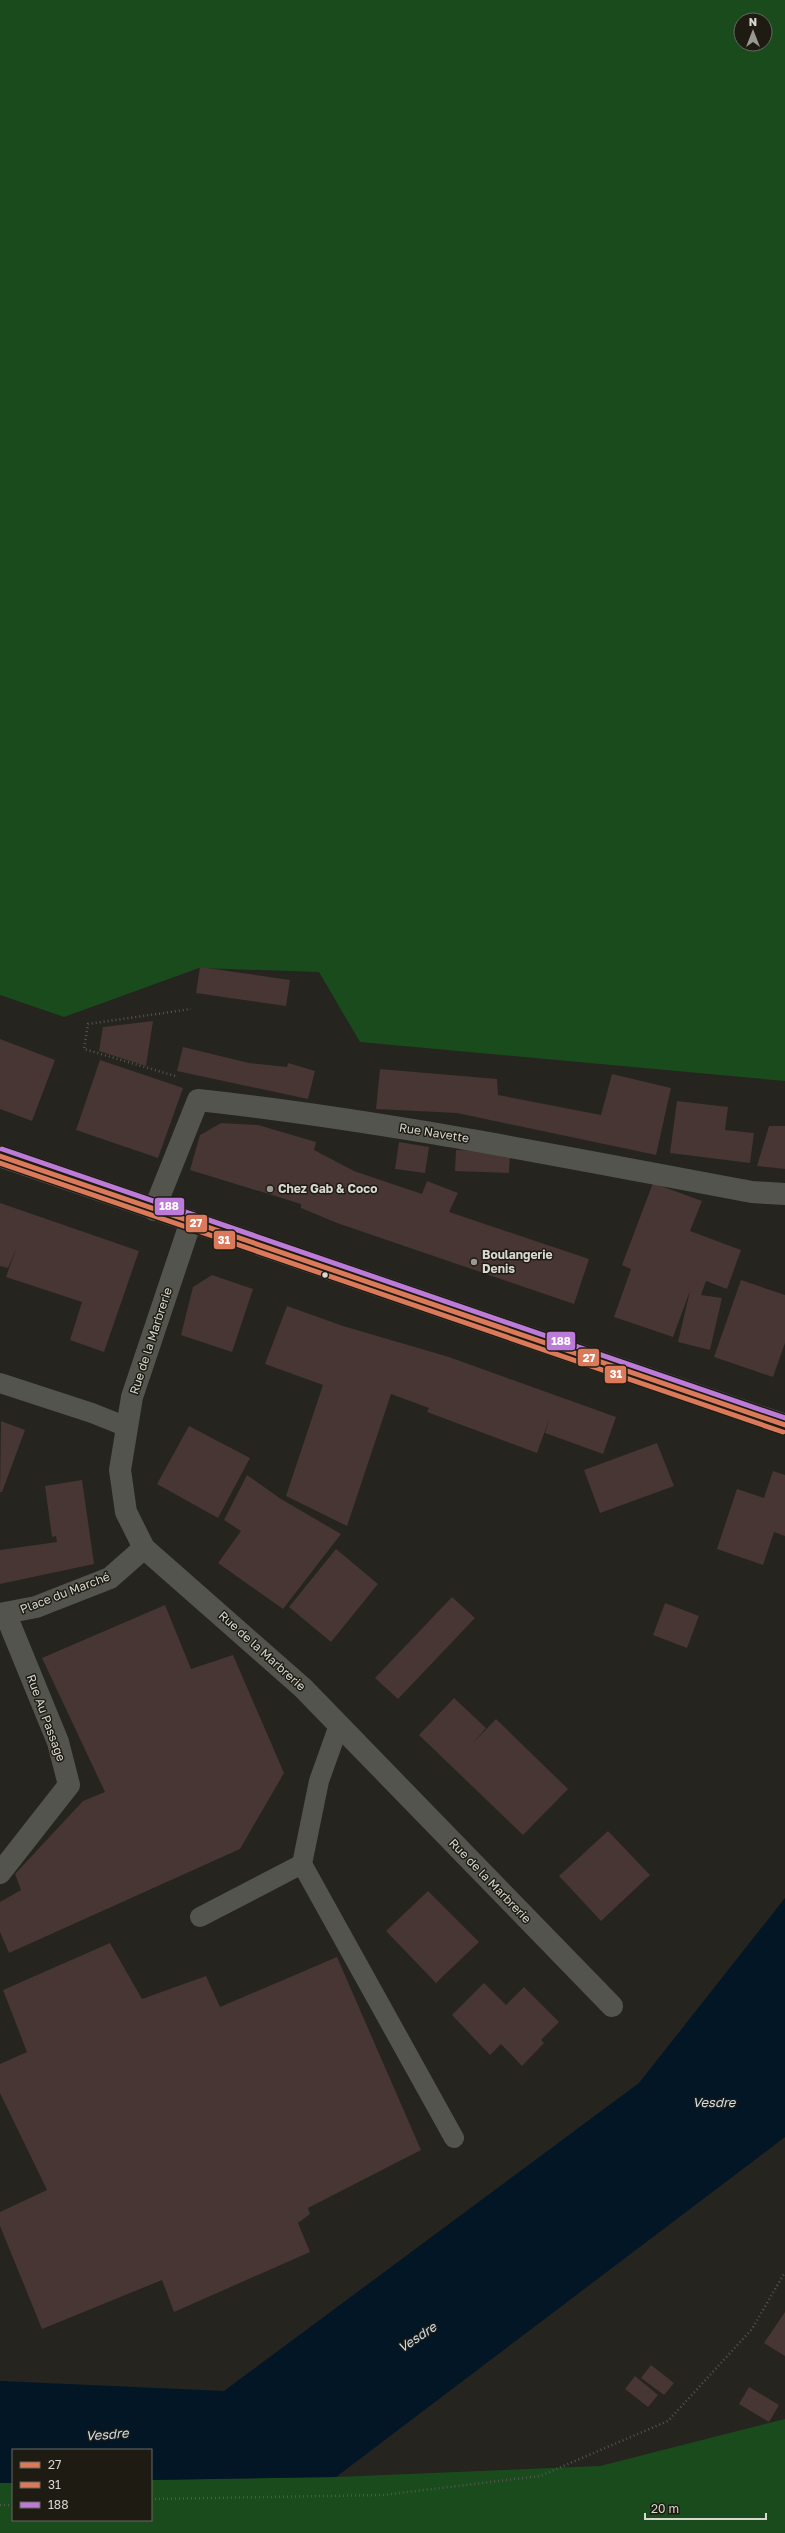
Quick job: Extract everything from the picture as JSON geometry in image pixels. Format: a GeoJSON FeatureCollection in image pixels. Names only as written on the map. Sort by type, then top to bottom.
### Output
{"type":"FeatureCollection","features":[{"type":"Feature","properties":{"kind":"main road"},"geometry":{"type":"LineString","coordinates":[[0,1156],[785,1425]]}},
{"type":"Feature","properties":{"kind":"street","name":"Rue Navette"},"geometry":{"type":"LineString","coordinates":[[198,1100],[299,1112],[447,1135],[752,1192],[785,1194]]}},
{"type":"Feature","properties":{"kind":"street"},"geometry":{"type":"LineString","coordinates":[[154,1210],[198,1100]]}},
{"type":"Feature","properties":{"kind":"street","name":"Rue de la Marbrerie"},"geometry":{"type":"LineString","coordinates":[[191,1221],[132,1397],[120,1470],[126,1512],[144,1548],[303,1688],[612,2006]]}},
{"type":"Feature","properties":{"kind":"street","name":"Place du Marché"},"geometry":{"type":"LineString","coordinates":[[3,1614],[36,1607],[110,1578],[144,1548]]}},
{"type":"Feature","properties":{"kind":"street","name":"Rue Au Passage"},"geometry":{"type":"LineString","coordinates":[[0,1873],[69,1785],[58,1742],[3,1614]]}},
{"type":"Feature","properties":{"kind":"lane"},"geometry":{"type":"LineString","coordinates":[[0,1383],[92,1413],[127,1427]]}},
{"type":"Feature","properties":{"kind":"lane"},"geometry":{"type":"LineString","coordinates":[[339,1725],[319,1781],[302,1864],[454,2138]]}},
{"type":"Feature","properties":{"kind":"lane"},"geometry":{"type":"LineString","coordinates":[[200,1917],[302,1864]]}},
{"type":"Feature","properties":{"kind":"path"},"geometry":{"type":"LineString","coordinates":[[191,1009],[88,1024],[84,1049],[195,1082],[198,1100]]}},
{"type":"Feature","properties":{"kind":"path"},"geometry":{"type":"LineString","coordinates":[[152,2499],[383,2494],[540,2476],[668,2421],[752,2328],[785,2272]]}},
{"type":"Feature","properties":{"kind":"path"},"geometry":{"type":"LineString","coordinates":[[0,2505],[12,2505]]}},
{"type":"Feature","properties":{"kind":"green space"},"geometry":{"type":"Polygon","coordinates":[[[0,0],[785,0],[785,1081],[360,1042],[319,972],[199,968],[64,1017],[0,995],[0,0]]]}},
{"type":"Feature","properties":{"kind":"green space"},"geometry":{"type":"Polygon","coordinates":[[[785,2419],[785,2533],[0,2533],[0,2483],[12,2483],[12,2521],[152,2521],[152,2480],[336,2477],[600,2466],[785,2419]]]}},
{"type":"Feature","properties":{"kind":"water","name":"Vesdre"},"geometry":{"type":"Polygon","coordinates":[[[785,1898],[785,2137],[336,2477],[152,2480],[152,2449],[12,2449],[12,2483],[0,2483],[0,2381],[224,2391],[639,2083],[785,1898]]]}},
{"type":"Feature","properties":{"kind":"building"},"geometry":{"type":"Polygon","coordinates":[[[200,967],[290,980],[286,1006],[196,993],[200,967]]]}},
{"type":"Feature","properties":{"kind":"building"},"geometry":{"type":"Polygon","coordinates":[[[153,1021],[146,1066],[99,1051],[103,1027],[153,1021]]]}},
{"type":"Feature","properties":{"kind":"building"},"geometry":{"type":"Polygon","coordinates":[[[0,1039],[55,1060],[32,1121],[0,1109],[0,1039]]]}},
{"type":"Feature","properties":{"kind":"building"},"geometry":{"type":"Polygon","coordinates":[[[183,1047],[249,1063],[287,1067],[288,1063],[315,1071],[308,1099],[177,1071],[183,1047]]]}},
{"type":"Feature","properties":{"kind":"building"},"geometry":{"type":"Polygon","coordinates":[[[100,1060],[183,1088],[158,1158],[76,1130],[100,1060]]]}},
{"type":"Feature","properties":{"kind":"building"},"geometry":{"type":"Polygon","coordinates":[[[380,1069],[497,1079],[498,1095],[601,1115],[612,1074],[671,1088],[656,1155],[457,1113],[376,1109],[380,1069]]]}},
{"type":"Feature","properties":{"kind":"building"},"geometry":{"type":"Polygon","coordinates":[[[677,1101],[728,1107],[725,1130],[754,1133],[750,1163],[670,1153],[677,1101]]]}},
{"type":"Feature","properties":{"kind":"building"},"geometry":{"type":"Polygon","coordinates":[[[221,1123],[258,1125],[316,1142],[314,1150],[354,1171],[422,1194],[427,1181],[458,1193],[449,1212],[589,1259],[574,1304],[337,1223],[301,1208],[301,1204],[190,1170],[200,1135],[221,1123]]]}},
{"type":"Feature","properties":{"kind":"building"},"geometry":{"type":"Polygon","coordinates":[[[769,1126],[785,1126],[785,1169],[757,1166],[769,1126]]]}},
{"type":"Feature","properties":{"kind":"building"},"geometry":{"type":"Polygon","coordinates":[[[399,1142],[429,1147],[425,1173],[395,1169],[399,1142]]]}},
{"type":"Feature","properties":{"kind":"building"},"geometry":{"type":"Polygon","coordinates":[[[456,1150],[510,1152],[509,1173],[455,1171],[456,1150]]]}},
{"type":"Feature","properties":{"kind":"building"},"geometry":{"type":"Polygon","coordinates":[[[653,1183],[702,1201],[690,1231],[741,1250],[727,1289],[706,1281],[701,1295],[722,1298],[710,1350],[678,1342],[690,1291],[673,1337],[614,1317],[631,1269],[622,1265],[653,1183]]]}},
{"type":"Feature","properties":{"kind":"building"},"geometry":{"type":"Polygon","coordinates":[[[0,1203],[139,1251],[104,1352],[70,1340],[82,1302],[6,1277],[16,1249],[8,1268],[0,1266],[0,1203]]]}},
{"type":"Feature","properties":{"kind":"building"},"geometry":{"type":"Polygon","coordinates":[[[212,1275],[253,1289],[232,1352],[181,1335],[193,1287],[212,1275]]]}},
{"type":"Feature","properties":{"kind":"building"},"geometry":{"type":"Polygon","coordinates":[[[741,1280],[785,1295],[785,1343],[773,1377],[714,1357],[741,1280]]]}},
{"type":"Feature","properties":{"kind":"building"},"geometry":{"type":"Polygon","coordinates":[[[287,1306],[343,1326],[449,1357],[616,1417],[603,1454],[545,1433],[550,1417],[537,1453],[427,1412],[429,1408],[391,1394],[347,1526],[286,1496],[323,1385],[265,1364],[287,1306]]]}},
{"type":"Feature","properties":{"kind":"building"},"geometry":{"type":"Polygon","coordinates":[[[1,1421],[25,1430],[2,1492],[0,1492],[1,1421]]]}},
{"type":"Feature","properties":{"kind":"building"},"geometry":{"type":"Polygon","coordinates":[[[189,1426],[250,1458],[218,1518],[157,1484],[189,1426]]]}},
{"type":"Feature","properties":{"kind":"building"},"geometry":{"type":"Polygon","coordinates":[[[657,1443],[674,1486],[600,1513],[584,1470],[657,1443]]]}},
{"type":"Feature","properties":{"kind":"building"},"geometry":{"type":"Polygon","coordinates":[[[773,1471],[785,1475],[785,1536],[774,1532],[763,1565],[717,1549],[737,1489],[764,1498],[773,1471]]]}},
{"type":"Feature","properties":{"kind":"building"},"geometry":{"type":"Polygon","coordinates":[[[247,1475],[281,1499],[341,1534],[283,1609],[218,1563],[241,1531],[224,1520],[247,1475]]]}},
{"type":"Feature","properties":{"kind":"building"},"geometry":{"type":"Polygon","coordinates":[[[82,1480],[94,1564],[0,1584],[0,1550],[57,1542],[56,1536],[52,1537],[45,1486],[82,1480]]]}},
{"type":"Feature","properties":{"kind":"building"},"geometry":{"type":"Polygon","coordinates":[[[336,1549],[378,1584],[331,1642],[289,1607],[336,1549]]]}},
{"type":"Feature","properties":{"kind":"building"},"geometry":{"type":"Polygon","coordinates":[[[452,1597],[475,1618],[398,1699],[375,1678],[452,1597]]]}},
{"type":"Feature","properties":{"kind":"building"},"geometry":{"type":"Polygon","coordinates":[[[665,1603],[699,1616],[687,1648],[653,1635],[665,1603]]]}},
{"type":"Feature","properties":{"kind":"building"},"geometry":{"type":"Polygon","coordinates":[[[165,1605],[191,1669],[233,1655],[284,1773],[240,1849],[9,1953],[0,1932],[0,1902],[21,1890],[15,1874],[83,1801],[105,1792],[42,1658],[165,1605]]]}},
{"type":"Feature","properties":{"kind":"building"},"geometry":{"type":"Polygon","coordinates":[[[454,1698],[486,1728],[473,1743],[496,1719],[568,1789],[523,1835],[419,1735],[454,1698]]]}},
{"type":"Feature","properties":{"kind":"building"},"geometry":{"type":"Polygon","coordinates":[[[608,1831],[650,1875],[601,1921],[559,1876],[608,1831]]]}},
{"type":"Feature","properties":{"kind":"building"},"geometry":{"type":"Polygon","coordinates":[[[428,1891],[479,1942],[436,1983],[386,1931],[428,1891]]]}},
{"type":"Feature","properties":{"kind":"building"},"geometry":{"type":"Polygon","coordinates":[[[110,1943],[142,1999],[206,1976],[220,2007],[337,1957],[421,2150],[308,2208],[310,2214],[298,2223],[310,2252],[174,2312],[162,2280],[42,2329],[0,2226],[0,2212],[47,2190],[0,2093],[0,2064],[27,2052],[3,1990],[110,1943]]]}},
{"type":"Feature","properties":{"kind":"building"},"geometry":{"type":"Polygon","coordinates":[[[484,1983],[506,2005],[524,1987],[559,2022],[541,2040],[544,2043],[522,2066],[501,2044],[490,2055],[452,2015],[484,1983]]]}},
{"type":"Feature","properties":{"kind":"building"},"geometry":{"type":"Polygon","coordinates":[[[785,2312],[785,2356],[764,2343],[785,2312]]]}},
{"type":"Feature","properties":{"kind":"building"},"geometry":{"type":"Polygon","coordinates":[[[651,2365],[674,2383],[664,2395],[641,2378],[651,2365]]]}},
{"type":"Feature","properties":{"kind":"building"},"geometry":{"type":"Polygon","coordinates":[[[635,2376],[658,2395],[648,2407],[625,2389],[635,2376]]]}},
{"type":"Feature","properties":{"kind":"building"},"geometry":{"type":"Polygon","coordinates":[[[749,2387],[779,2405],[769,2422],[739,2404],[749,2387]]]}},
{"type":"Feature","properties":{"kind":"transit line","name":"188"},"geometry":{"type":"LineString","coordinates":[[2,1149],[785,1418]]}},
{"type":"Feature","properties":{"kind":"transit line","name":"27"},"geometry":{"type":"LineString","coordinates":[[0,1156],[785,1425]]}},
{"type":"Feature","properties":{"kind":"transit line","name":"31"},"geometry":{"type":"LineString","coordinates":[[0,1163],[783,1432]]}},
{"type":"Feature","properties":{"kind":"place","name":"Chez Gab & Coco"},"geometry":{"type":"Point","coordinates":[270,1189]}},
{"type":"Feature","properties":{"kind":"place","name":"Boulangerie Denis"},"geometry":{"type":"Point","coordinates":[474,1262]}}]}
